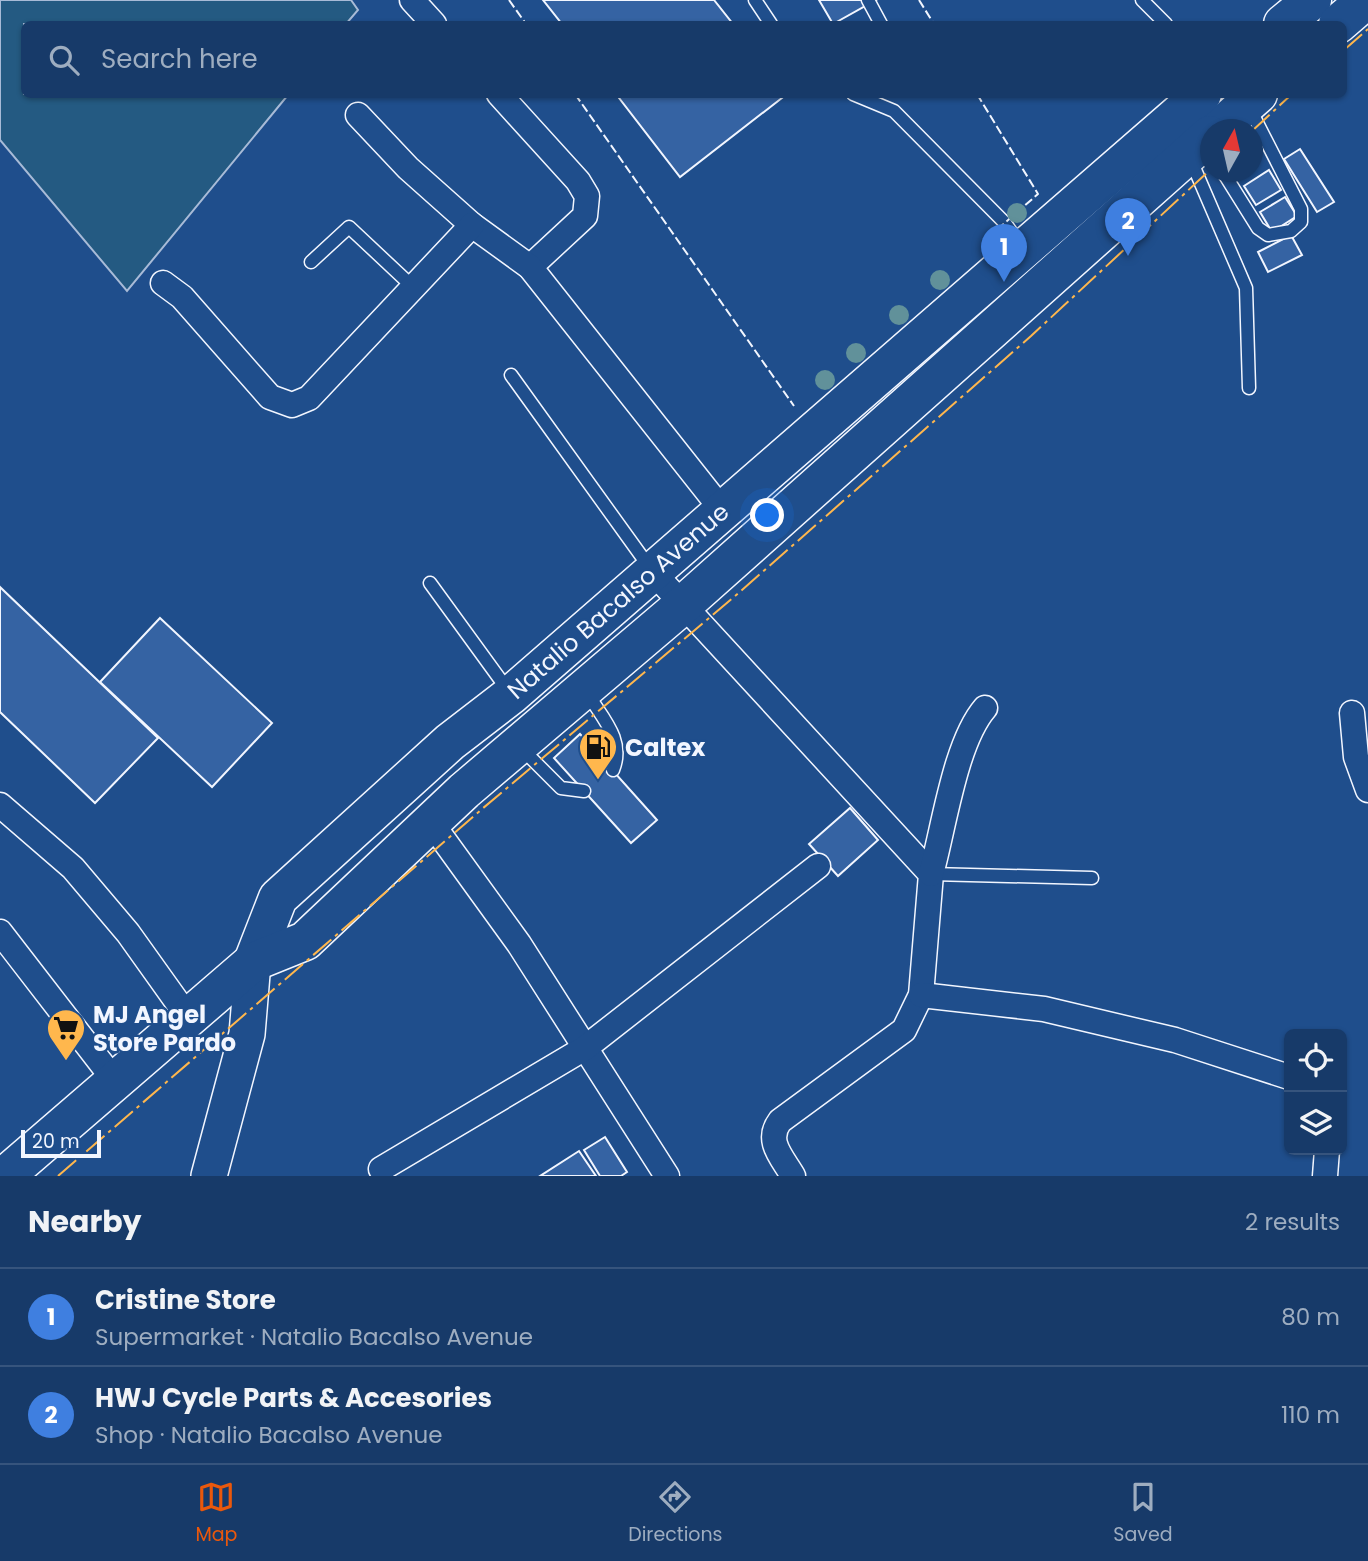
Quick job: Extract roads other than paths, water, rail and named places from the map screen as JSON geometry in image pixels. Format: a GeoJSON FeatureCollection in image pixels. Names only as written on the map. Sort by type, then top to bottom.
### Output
{"type":"FeatureCollection","features":[{"type":"Feature","properties":{"kind":"main road"},"geometry":{"type":"LineString","coordinates":[[1287,21],[1312,0]]}},
{"type":"Feature","properties":{"kind":"main road"},"geometry":{"type":"LineString","coordinates":[[1342,21],[1366,0]]}},
{"type":"Feature","properties":{"kind":"main road","name":"Natalio Bacalso Avenue"},"geometry":{"type":"LineString","coordinates":[[5,1176],[253,962],[305,941],[430,821],[684,604],[1040,263],[1198,98]]}},
{"type":"Feature","properties":{"kind":"main road","name":"Natalio Bacalso Avenue"},"geometry":{"type":"LineString","coordinates":[[1234,119],[1252,99]]}},
{"type":"Feature","properties":{"kind":"main road","name":"Natalio Bacalso Avenue"},"geometry":{"type":"LineString","coordinates":[[253,962],[278,898],[450,742],[511,695],[723,511],[1040,263],[1200,153]]}},
{"type":"Feature","properties":{"kind":"street"},"geometry":{"type":"LineString","coordinates":[[412,0],[431,21]]}},
{"type":"Feature","properties":{"kind":"street"},"geometry":{"type":"LineString","coordinates":[[503,98],[578,181],[587,196],[585,216],[530,267]]}},
{"type":"Feature","properties":{"kind":"street"},"geometry":{"type":"LineString","coordinates":[[358,115],[408,168],[472,225],[530,267],[723,511]]}},
{"type":"Feature","properties":{"kind":"street"},"geometry":{"type":"LineString","coordinates":[[163,283],[182,297],[270,397],[292,405],[309,398],[472,225]]}},
{"type":"Feature","properties":{"kind":"street"},"geometry":{"type":"LineString","coordinates":[[652,571],[931,874]]}},
{"type":"Feature","properties":{"kind":"street"},"geometry":{"type":"LineString","coordinates":[[793,1176],[773,1143],[773,1130],[780,1121],[904,1030],[921,995],[931,874],[962,752],[973,722],[985,708]]}},
{"type":"Feature","properties":{"kind":"street"},"geometry":{"type":"LineString","coordinates":[[1352,713],[1356,757],[1368,790]]}},
{"type":"Feature","properties":{"kind":"street"},"geometry":{"type":"LineString","coordinates":[[0,805],[73,867],[128,933],[188,1017]]}},
{"type":"Feature","properties":{"kind":"street"},"geometry":{"type":"LineString","coordinates":[[430,821],[519,944],[667,1176]]}},
{"type":"Feature","properties":{"kind":"street"},"geometry":{"type":"LineString","coordinates":[[381,1169],[585,1048],[818,866]]}},
{"type":"Feature","properties":{"kind":"street"},"geometry":{"type":"LineString","coordinates":[[0,932],[115,1081]]}},
{"type":"Feature","properties":{"kind":"street"},"geometry":{"type":"LineString","coordinates":[[209,1176],[247,1034],[253,962]]}},
{"type":"Feature","properties":{"kind":"street"},"geometry":{"type":"LineString","coordinates":[[921,995],[1044,1009],[1175,1040],[1284,1075]]}},
{"type":"Feature","properties":{"kind":"street"},"geometry":{"type":"LineString","coordinates":[[1325,1176],[1327,1155]]}},
{"type":"Feature","properties":{"kind":"lane"},"geometry":{"type":"LineString","coordinates":[[755,0],[769,21]]}},
{"type":"Feature","properties":{"kind":"lane"},"geometry":{"type":"LineString","coordinates":[[868,0],[879,21]]}},
{"type":"Feature","properties":{"kind":"lane"},"geometry":{"type":"LineString","coordinates":[[1142,0],[1163,21]]}},
{"type":"Feature","properties":{"kind":"lane"},"geometry":{"type":"LineString","coordinates":[[863,98],[894,111],[1005,223],[1040,263]]}},
{"type":"Feature","properties":{"kind":"lane"},"geometry":{"type":"LineString","coordinates":[[892,98],[894,111]]}},
{"type":"Feature","properties":{"kind":"lane"},"geometry":{"type":"LineString","coordinates":[[1252,99],[1261,119]]}},
{"type":"Feature","properties":{"kind":"lane"},"geometry":{"type":"LineString","coordinates":[[1230,182],[1258,228],[1268,235],[1290,231],[1301,222],[1301,209],[1263,124]]}},
{"type":"Feature","properties":{"kind":"lane"},"geometry":{"type":"LineString","coordinates":[[1218,182],[1245,288],[1249,388]]}},
{"type":"Feature","properties":{"kind":"lane"},"geometry":{"type":"LineString","coordinates":[[311,262],[349,227],[413,287]]}},
{"type":"Feature","properties":{"kind":"lane"},"geometry":{"type":"LineString","coordinates":[[511,375],[652,571]]}},
{"type":"Feature","properties":{"kind":"lane"},"geometry":{"type":"LineString","coordinates":[[430,583],[511,695]]}},
{"type":"Feature","properties":{"kind":"lane"},"geometry":{"type":"LineString","coordinates":[[585,688],[618,744],[619,755],[613,770]]}},
{"type":"Feature","properties":{"kind":"lane"},"geometry":{"type":"LineString","coordinates":[[518,745],[561,788],[571,792],[584,791]]}},
{"type":"Feature","properties":{"kind":"lane"},"geometry":{"type":"LineString","coordinates":[[931,874],[1092,878]]}},
{"type":"Feature","properties":{"kind":"place","name":"HWJ Cycle Parts & Accesories"},"geometry":{"type":"Point","coordinates":[1128,256]}},
{"type":"Feature","properties":{"kind":"place","name":"Cristine Store"},"geometry":{"type":"Point","coordinates":[1004,282]}},
{"type":"Feature","properties":{"kind":"place","name":"Caltex"},"geometry":{"type":"Point","coordinates":[598,781]}},
{"type":"Feature","properties":{"kind":"place","name":"MJ Angel Store Pardo"},"geometry":{"type":"Point","coordinates":[66,1062]}}]}
